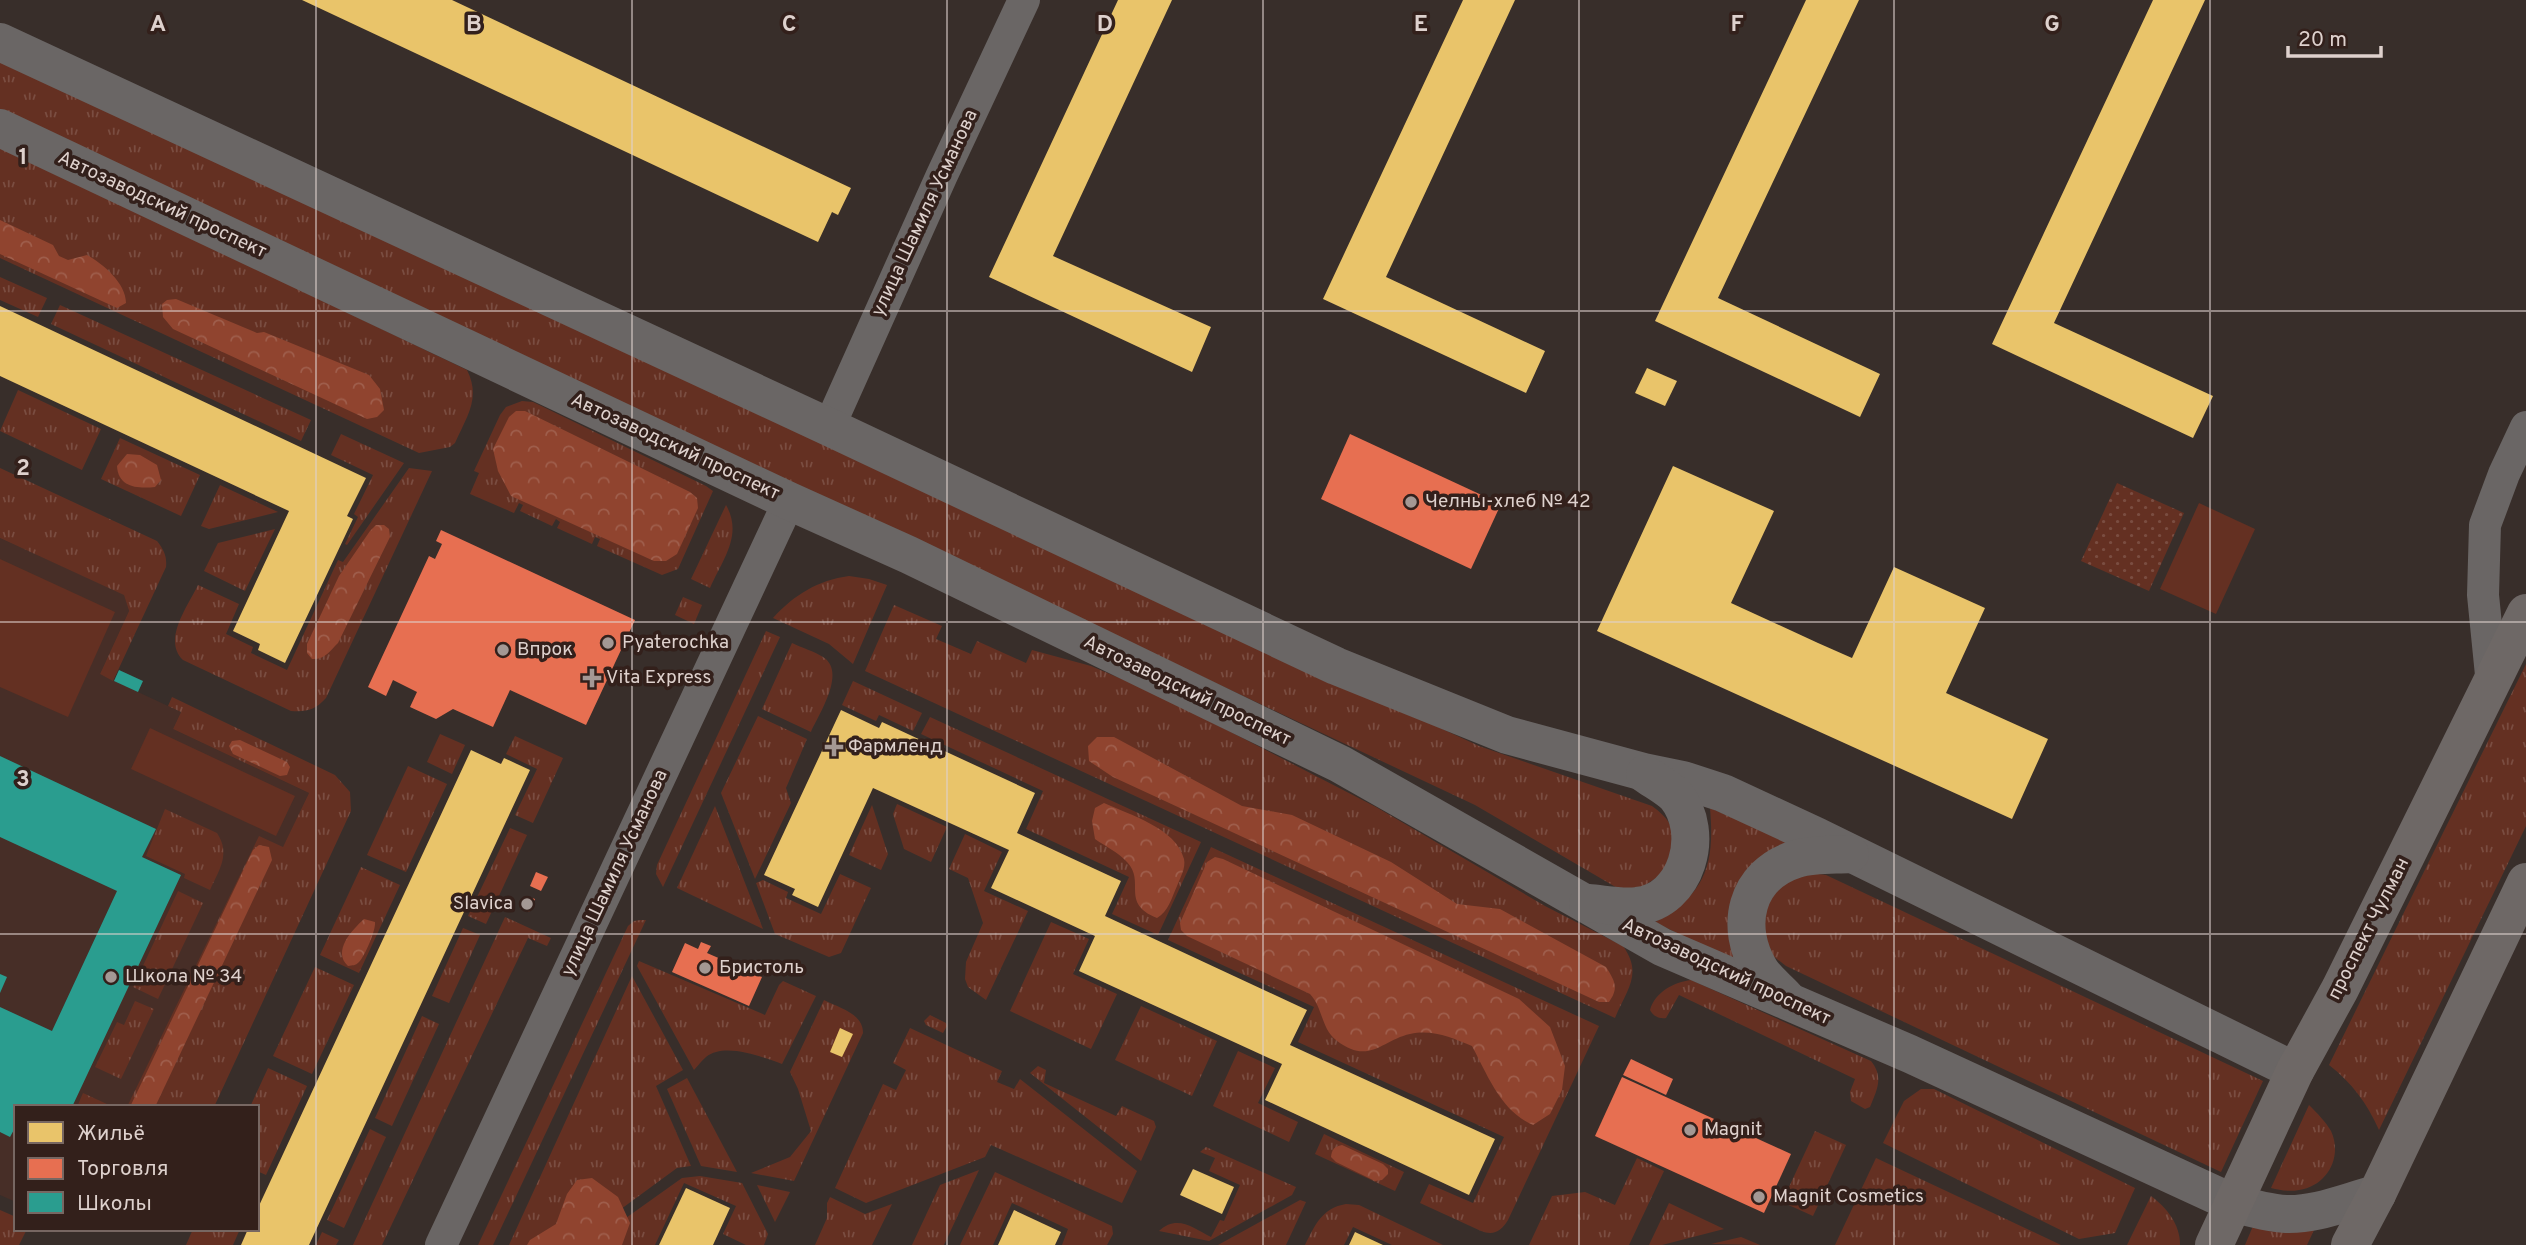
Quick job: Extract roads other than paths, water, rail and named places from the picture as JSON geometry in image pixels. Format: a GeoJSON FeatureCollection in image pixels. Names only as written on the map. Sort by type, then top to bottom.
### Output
{"type":"FeatureCollection","features":[{"type":"Feature","properties":{"kind":"main road","name":"проспект Чулман"},"geometry":{"type":"LineString","coordinates":[[2214,1245],[2295,1071],[2340,989],[2526,613]]}},
{"type":"Feature","properties":{"kind":"main road"},"geometry":{"type":"LineString","coordinates":[[2350,1245],[2377,1194],[2526,881]]}},
{"type":"Feature","properties":{"kind":"street","name":"улица Шамиля Усманова"},"geometry":{"type":"LineString","coordinates":[[829,427],[1024,0]]}},
{"type":"Feature","properties":{"kind":"street"},"geometry":{"type":"LineString","coordinates":[[0,42],[1336,666],[1507,735],[1683,780],[1723,793],[2295,1071]]}},
{"type":"Feature","properties":{"kind":"street","name":"Автозаводский проспект"},"geometry":{"type":"LineString","coordinates":[[0,128],[789,501],[909,555],[1340,764],[1662,947],[1910,1054],[2233,1203],[2265,1212],[2288,1214],[2319,1210],[2377,1194]]}},
{"type":"Feature","properties":{"kind":"street"},"geometry":{"type":"LineString","coordinates":[[2492,685],[2483,595],[2485,525],[2526,426]]}},
{"type":"Feature","properties":{"kind":"street","name":"улица Шамиля Усманова"},"geometry":{"type":"LineString","coordinates":[[441,1245],[789,501]]}},
{"type":"Feature","properties":{"kind":"street"},"geometry":{"type":"LineString","coordinates":[[1580,902],[1637,906],[1658,900],[1675,886],[1686,867],[1691,843],[1688,819],[1675,796],[1644,772]]}},
{"type":"Feature","properties":{"kind":"street"},"geometry":{"type":"LineString","coordinates":[[1793,1005],[1761,972],[1750,950],[1745,928],[1747,908],[1756,887],[1774,870],[1797,859],[1853,854]]}},
{"type":"Feature","properties":{"kind":"place","name":"Челны-хлеб № 42"},"geometry":{"type":"Point","coordinates":[1411,502]}},
{"type":"Feature","properties":{"kind":"place","name":"Pyaterochka"},"geometry":{"type":"Point","coordinates":[608,643]}},
{"type":"Feature","properties":{"kind":"place","name":"Впрок"},"geometry":{"type":"Point","coordinates":[503,650]}},
{"type":"Feature","properties":{"kind":"place","name":"Vita Express"},"geometry":{"type":"Point","coordinates":[592,678]}},
{"type":"Feature","properties":{"kind":"place","name":"Фармленд"},"geometry":{"type":"Point","coordinates":[834,747]}},
{"type":"Feature","properties":{"kind":"place","name":"Slavica"},"geometry":{"type":"Point","coordinates":[527,904]}},
{"type":"Feature","properties":{"kind":"place","name":"Бристоль"},"geometry":{"type":"Point","coordinates":[705,968]}},
{"type":"Feature","properties":{"kind":"place","name":"Школа № 34"},"geometry":{"type":"Point","coordinates":[111,977]}},
{"type":"Feature","properties":{"kind":"place","name":"Magnit"},"geometry":{"type":"Point","coordinates":[1690,1130]}},
{"type":"Feature","properties":{"kind":"place","name":"Magnit Cosmetics"},"geometry":{"type":"Point","coordinates":[1759,1197]}}]}
